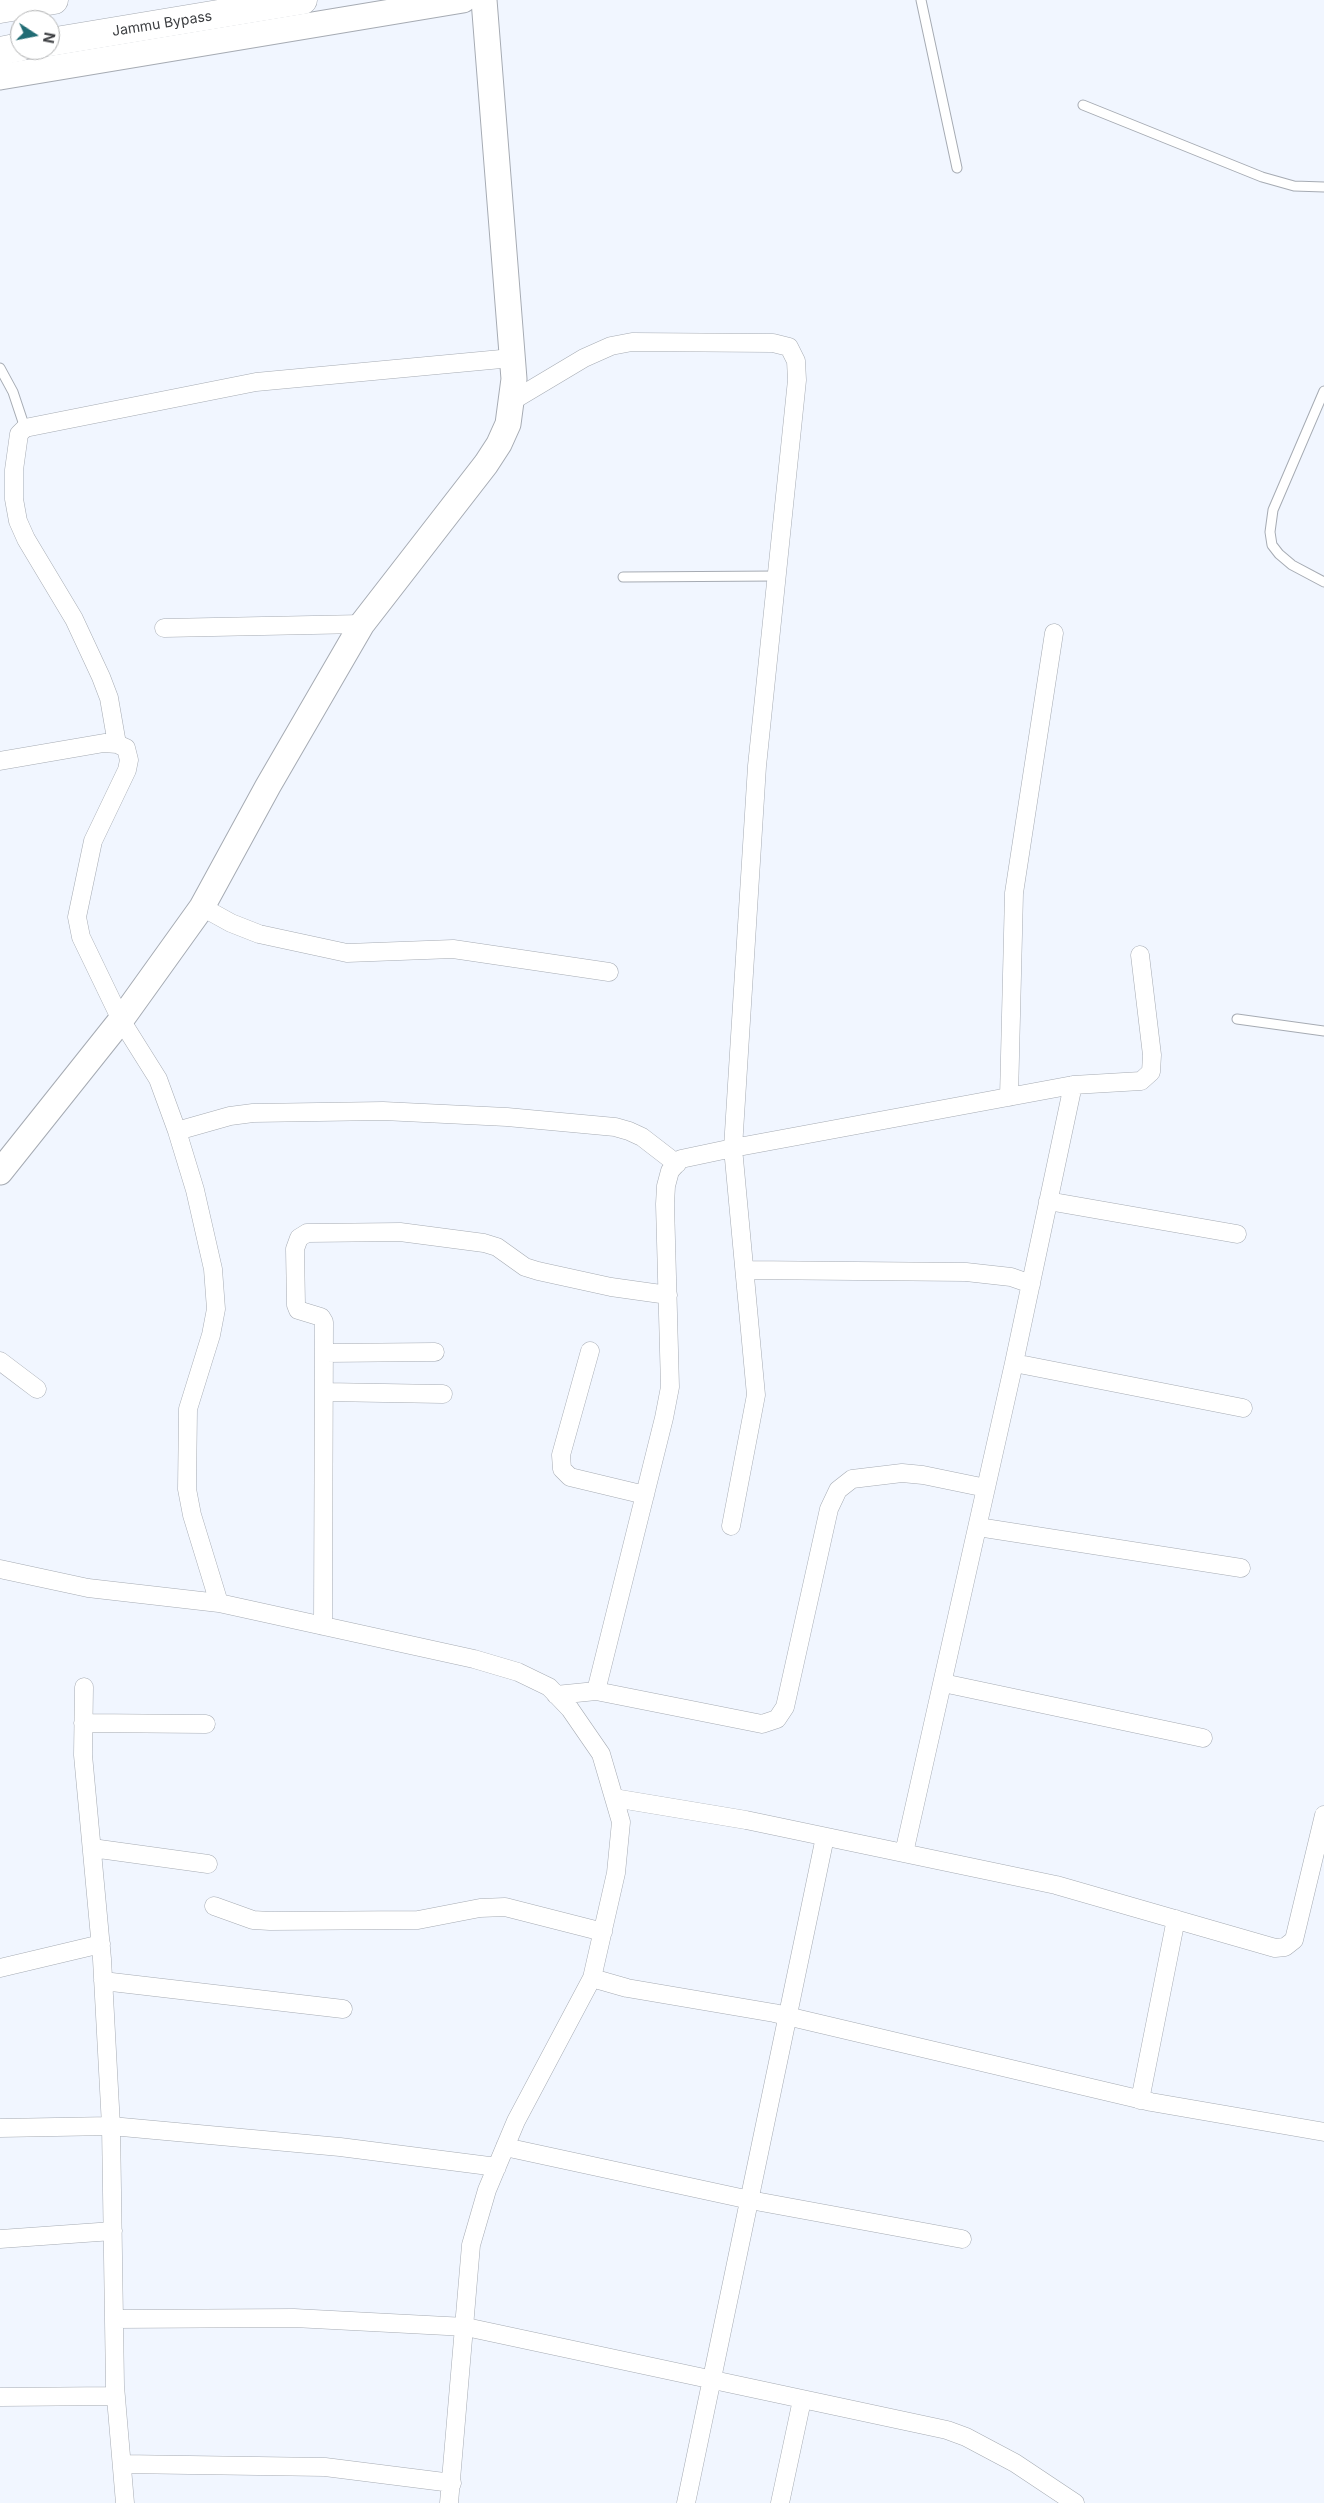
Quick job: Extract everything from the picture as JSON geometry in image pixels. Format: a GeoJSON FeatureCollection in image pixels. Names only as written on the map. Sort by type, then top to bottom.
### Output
{"type":"FeatureCollection","features":[{"type":"Feature","properties":{"kind":"highway"},"geometry":{"type":"LineString","coordinates":[[0,9],[54,0]]}},
{"type":"Feature","properties":{"kind":"highway","name":"Jammu Bypass"},"geometry":{"type":"LineString","coordinates":[[60,40],[303,0]]}},
{"type":"Feature","properties":{"kind":"street"},"geometry":{"type":"LineString","coordinates":[[0,77],[463,0]]}},
{"type":"Feature","properties":{"kind":"street"},"geometry":{"type":"LineString","coordinates":[[4,1161],[121,1020],[202,906],[268,786],[362,624],[486,464],[499,444],[508,424],[512,401],[512,358],[484,0]]}},
{"type":"Feature","properties":{"kind":"street"},"geometry":{"type":"LineString","coordinates":[[512,401],[584,358],[611,346],[632,342],[773,343],[789,347],[796,361],[797,380],[757,766],[733,1148],[756,1395],[731,1526]]}},
{"type":"Feature","properties":{"kind":"street"},"geometry":{"type":"LineString","coordinates":[[118,744],[109,698],[101,677],[74,619],[26,539],[18,520],[14,499],[16,442],[19,434],[25,428],[256,382],[512,358]]}},
{"type":"Feature","properties":{"kind":"street"},"geometry":{"type":"LineString","coordinates":[[164,628],[362,624]]}},
{"type":"Feature","properties":{"kind":"street"},"geometry":{"type":"LineString","coordinates":[[1009,1097],[1014,893],[1054,633]]}},
{"type":"Feature","properties":{"kind":"street"},"geometry":{"type":"LineString","coordinates":[[0,761],[104,743],[118,744],[126,748],[129,760],[127,770],[93,840],[77,917],[81,937],[121,1020],[158,1079],[177,1131],[195,1190],[216,1290],[216,1309],[210,1335],[188,1409],[187,1489],[192,1515],[219,1602]]}},
{"type":"Feature","properties":{"kind":"street"},"geometry":{"type":"LineString","coordinates":[[202,906],[231,923],[259,934],[347,953],[453,949],[609,972]]}},
{"type":"Feature","properties":{"kind":"street"},"geometry":{"type":"LineString","coordinates":[[596,1691],[670,1387],[666,1186],[670,1171],[681,1159],[733,1148],[1073,1085],[1141,1081],[1151,1072],[1152,1055],[1140,956]]}},
{"type":"Feature","properties":{"kind":"street"},"geometry":{"type":"LineString","coordinates":[[904,1853],[978,1527],[1073,1085]]}},
{"type":"Feature","properties":{"kind":"street"},"geometry":{"type":"LineString","coordinates":[[177,1131],[230,1116],[253,1113],[383,1110],[507,1117],[629,1130],[642,1137],[677,1164]]}},
{"type":"Feature","properties":{"kind":"street"},"geometry":{"type":"LineString","coordinates":[[1048,1201],[1238,1234]]}},
{"type":"Feature","properties":{"kind":"street"},"geometry":{"type":"LineString","coordinates":[[323,1626],[324,1322],[321,1317],[298,1310],[296,1305],[295,1249],[299,1238],[307,1233],[400,1232],[484,1243],[497,1247],[525,1267],[538,1271],[611,1287],[668,1295]]}},
{"type":"Feature","properties":{"kind":"street"},"geometry":{"type":"LineString","coordinates":[[745,1270],[966,1272],[1011,1277],[1031,1284]]}},
{"type":"Feature","properties":{"kind":"street"},"geometry":{"type":"LineString","coordinates":[[590,1351],[561,1455],[562,1469],[570,1477],[645,1495]]}},
{"type":"Feature","properties":{"kind":"street"},"geometry":{"type":"LineString","coordinates":[[325,1353],[435,1352]]}},
{"type":"Feature","properties":{"kind":"street"},"geometry":{"type":"LineString","coordinates":[[0,1361],[37,1389]]}},
{"type":"Feature","properties":{"kind":"street"},"geometry":{"type":"LineString","coordinates":[[1014,1363],[1243,1408]]}},
{"type":"Feature","properties":{"kind":"street"},"geometry":{"type":"LineString","coordinates":[[325,1392],[443,1394]]}},
{"type":"Feature","properties":{"kind":"street"},"geometry":{"type":"LineString","coordinates":[[556,1695],[596,1691],[762,1724],[777,1719],[785,1707],[829,1509],[838,1490],[852,1479],[902,1474],[923,1475],[986,1488]]}},
{"type":"Feature","properties":{"kind":"street"},"geometry":{"type":"LineString","coordinates":[[978,1527],[1241,1568]]}},
{"type":"Feature","properties":{"kind":"street"},"geometry":{"type":"LineString","coordinates":[[0,1568],[88,1588],[219,1602],[474,1659],[518,1672],[549,1687],[570,1710],[601,1754],[621,1822],[616,1873],[592,1978],[516,2121],[487,2190],[471,2245],[452,2503]]}},
{"type":"Feature","properties":{"kind":"street"},"geometry":{"type":"LineString","coordinates":[[942,1683],[1203,1738]]}},
{"type":"Feature","properties":{"kind":"street"},"geometry":{"type":"LineString","coordinates":[[84,1687],[83,1754],[101,1944],[111,2126],[116,2396],[126,2503]]}},
{"type":"Feature","properties":{"kind":"street"},"geometry":{"type":"LineString","coordinates":[[83,1723],[206,1724]]}},
{"type":"Feature","properties":{"kind":"street"},"geometry":{"type":"LineString","coordinates":[[614,1798],[746,1820],[1056,1885],[1275,1948],[1286,1947],[1294,1940],[1317,1878],[1324,1815]]}},
{"type":"Feature","properties":{"kind":"street"},"geometry":{"type":"LineString","coordinates":[[686,2503],[825,1837]]}},
{"type":"Feature","properties":{"kind":"street"},"geometry":{"type":"LineString","coordinates":[[92,1848],[208,1864]]}},
{"type":"Feature","properties":{"kind":"street"},"geometry":{"type":"LineString","coordinates":[[214,1906],[253,1920],[270,1921],[418,1920],[480,1908],[505,1907],[604,1932]]}},
{"type":"Feature","properties":{"kind":"street"},"geometry":{"type":"LineString","coordinates":[[1140,2100],[1176,1919]]}},
{"type":"Feature","properties":{"kind":"street"},"geometry":{"type":"LineString","coordinates":[[0,1968],[101,1944]]}},
{"type":"Feature","properties":{"kind":"street"},"geometry":{"type":"LineString","coordinates":[[592,1978],[627,1988],[788,2017],[1140,2100],[1324,2132]]}},
{"type":"Feature","properties":{"kind":"street"},"geometry":{"type":"LineString","coordinates":[[103,1981],[343,2009]]}},
{"type":"Feature","properties":{"kind":"street"},"geometry":{"type":"LineString","coordinates":[[0,2128],[111,2126],[340,2147],[497,2167]]}},
{"type":"Feature","properties":{"kind":"street"},"geometry":{"type":"LineString","coordinates":[[505,2147],[750,2200],[962,2239]]}},
{"type":"Feature","properties":{"kind":"street"},"geometry":{"type":"LineString","coordinates":[[0,2239],[113,2232]]}},
{"type":"Feature","properties":{"kind":"street"},"geometry":{"type":"LineString","coordinates":[[114,2318],[294,2318],[466,2327],[711,2381],[947,2430],[992,2450],[1015,2463],[1075,2503]]}},
{"type":"Feature","properties":{"kind":"street"},"geometry":{"type":"LineString","coordinates":[[0,2398],[116,2396]]}},
{"type":"Feature","properties":{"kind":"street"},"geometry":{"type":"LineString","coordinates":[[780,2503],[802,2400]]}},
{"type":"Feature","properties":{"kind":"street"},"geometry":{"type":"LineString","coordinates":[[122,2464],[325,2467],[452,2483]]}},
{"type":"Feature","properties":{"kind":"lane"},"geometry":{"type":"LineString","coordinates":[[921,0],[957,168]]}},
{"type":"Feature","properties":{"kind":"lane"},"geometry":{"type":"LineString","coordinates":[[1083,105],[1262,177],[1294,186],[1324,187]]}},
{"type":"Feature","properties":{"kind":"lane"},"geometry":{"type":"LineString","coordinates":[[0,368],[13,392],[25,428]]}},
{"type":"Feature","properties":{"kind":"lane"},"geometry":{"type":"LineString","coordinates":[[1324,391],[1273,510],[1270,532],[1272,545],[1279,554],[1292,565],[1324,582]]}},
{"type":"Feature","properties":{"kind":"lane"},"geometry":{"type":"LineString","coordinates":[[623,577],[777,576]]}},
{"type":"Feature","properties":{"kind":"lane"},"geometry":{"type":"LineString","coordinates":[[1237,1019],[1324,1031]]}}]}
